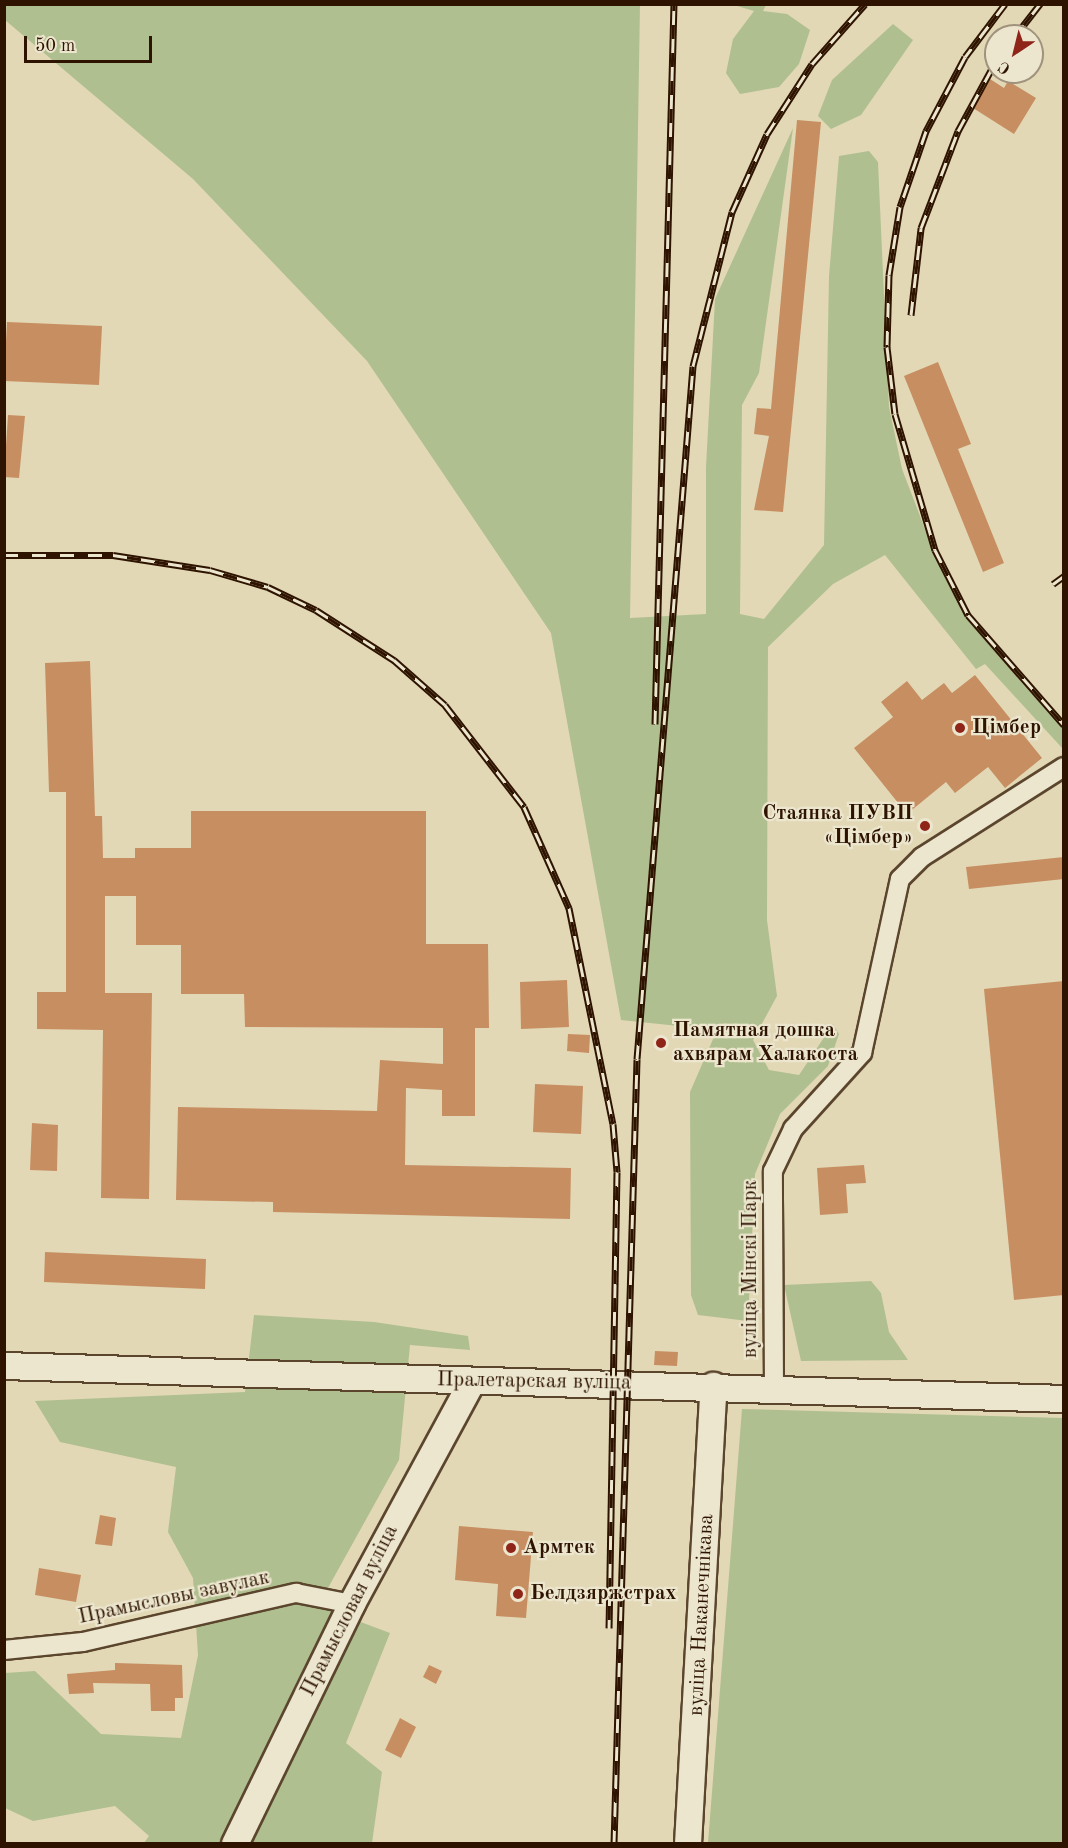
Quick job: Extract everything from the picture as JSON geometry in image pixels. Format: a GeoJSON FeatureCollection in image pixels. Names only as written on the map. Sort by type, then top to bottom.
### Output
{"type":"FeatureCollection","features":[{"type":"Feature","properties":{"kind":"main road","name":"Пралетарская вуліца"},"geometry":{"type":"LineString","coordinates":[[4,1366],[472,1382],[714,1386],[1064,1400]]}},
{"type":"Feature","properties":{"kind":"main road","name":"Прамысловая вуліца"},"geometry":{"type":"LineString","coordinates":[[235,1844],[352,1604],[472,1382]]}},
{"type":"Feature","properties":{"kind":"main road","name":"вуліца Наканечнікава"},"geometry":{"type":"LineString","coordinates":[[688,1844],[714,1386]]}},
{"type":"Feature","properties":{"kind":"street","name":"вуліца Мінскі Парк"},"geometry":{"type":"LineString","coordinates":[[774,1389],[773,1171],[793,1129],[862,1053],[900,879],[922,857],[1064,767]]}},
{"type":"Feature","properties":{"kind":"street","name":"Прамысловы завулак"},"geometry":{"type":"LineString","coordinates":[[4,1650],[83,1642],[296,1593],[352,1604]]}},
{"type":"Feature","properties":{"kind":"green space"},"geometry":{"type":"Polygon","coordinates":[[[5,4],[640,5],[630,618],[706,614],[706,467],[715,299],[793,128],[759,373],[742,405],[740,614],[764,619],[824,545],[829,276],[839,156],[869,151],[878,162],[889,407],[902,469],[938,563],[971,623],[1063,729],[1063,749],[985,664],[976,669],[885,555],[833,584],[768,647],[767,920],[777,996],[753,1040],[769,1070],[799,1075],[833,1024],[839,1034],[828,1066],[780,1114],[755,1174],[748,1321],[698,1315],[691,1295],[690,1092],[717,1030],[621,1020],[551,633],[367,361],[193,179],[5,20],[5,4]]]}},
{"type":"Feature","properties":{"kind":"green space"},"geometry":{"type":"Polygon","coordinates":[[[734,5],[766,5],[763,11],[787,14],[810,30],[799,64],[779,87],[740,94],[726,73],[733,39],[754,11],[734,5]]]}},
{"type":"Feature","properties":{"kind":"green space"},"geometry":{"type":"Polygon","coordinates":[[[893,24],[913,40],[861,115],[831,129],[818,116],[832,80],[893,24]]]}},
{"type":"Feature","properties":{"kind":"green space"},"geometry":{"type":"Polygon","coordinates":[[[871,1281],[881,1293],[889,1332],[908,1360],[801,1361],[784,1285],[871,1281]]]}},
{"type":"Feature","properties":{"kind":"green space"},"geometry":{"type":"Polygon","coordinates":[[[254,1315],[374,1322],[468,1336],[470,1350],[410,1345],[399,1460],[318,1606],[390,1633],[346,1743],[382,1772],[372,1843],[144,1843],[149,1836],[115,1806],[33,1821],[5,1808],[5,1673],[35,1671],[101,1734],[181,1738],[198,1655],[193,1578],[168,1532],[176,1467],[60,1442],[35,1401],[245,1392],[254,1315]]]}},
{"type":"Feature","properties":{"kind":"green space"},"geometry":{"type":"Polygon","coordinates":[[[742,1409],[1063,1418],[1063,1843],[708,1843],[742,1409]]]}},
{"type":"Feature","properties":{"kind":"building"},"geometry":{"type":"Polygon","coordinates":[[[987,84],[998,84],[1004,88],[1006,84],[1013,84],[1036,98],[1014,134],[973,108],[987,84]]]}},
{"type":"Feature","properties":{"kind":"building"},"geometry":{"type":"Polygon","coordinates":[[[797,120],[821,122],[783,512],[754,510],[769,436],[754,434],[757,408],[771,409],[797,120]]]}},
{"type":"Feature","properties":{"kind":"building"},"geometry":{"type":"Polygon","coordinates":[[[7,322],[102,326],[99,385],[4,381],[7,322]]]}},
{"type":"Feature","properties":{"kind":"building"},"geometry":{"type":"Polygon","coordinates":[[[938,362],[971,444],[958,449],[1004,563],[983,572],[904,376],[938,362]]]}},
{"type":"Feature","properties":{"kind":"building"},"geometry":{"type":"Polygon","coordinates":[[[8,415],[25,416],[19,478],[4,477],[8,415]]]}},
{"type":"Feature","properties":{"kind":"building"},"geometry":{"type":"Polygon","coordinates":[[[90,661],[95,816],[102,816],[103,858],[135,858],[135,848],[191,848],[191,811],[426,811],[426,944],[488,944],[489,1028],[475,1028],[475,1116],[442,1116],[442,1090],[406,1088],[405,1165],[571,1168],[570,1219],[273,1212],[273,1202],[176,1200],[178,1107],[377,1111],[380,1060],[443,1064],[443,1028],[245,1027],[244,994],[181,994],[181,945],[136,945],[136,896],[105,896],[105,993],[152,993],[149,1199],[101,1198],[103,1030],[37,1029],[37,992],[66,992],[66,792],[49,792],[45,663],[90,661]]]}},
{"type":"Feature","properties":{"kind":"building","name":"Цімбер"},"geometry":{"type":"Polygon","coordinates":[[[975,675],[1042,758],[1005,788],[988,767],[955,793],[946,782],[907,814],[854,748],[893,717],[881,702],[907,681],[922,700],[944,683],[952,693],[975,675]]]}},
{"type":"Feature","properties":{"kind":"building"},"geometry":{"type":"Polygon","coordinates":[[[1064,857],[1064,879],[969,889],[966,867],[1064,857]]]}},
{"type":"Feature","properties":{"kind":"building"},"geometry":{"type":"Polygon","coordinates":[[[567,980],[569,1027],[521,1029],[520,982],[567,980]]]}},
{"type":"Feature","properties":{"kind":"building"},"geometry":{"type":"Polygon","coordinates":[[[1064,981],[1064,1295],[1014,1300],[984,989],[1064,981]]]}},
{"type":"Feature","properties":{"kind":"building"},"geometry":{"type":"Polygon","coordinates":[[[568,1034],[590,1035],[589,1053],[567,1051],[568,1034]]]}},
{"type":"Feature","properties":{"kind":"building"},"geometry":{"type":"Polygon","coordinates":[[[535,1084],[583,1086],[581,1134],[533,1132],[535,1084]]]}},
{"type":"Feature","properties":{"kind":"building"},"geometry":{"type":"Polygon","coordinates":[[[32,1123],[58,1125],[57,1171],[30,1170],[32,1123]]]}},
{"type":"Feature","properties":{"kind":"building"},"geometry":{"type":"Polygon","coordinates":[[[864,1165],[866,1183],[846,1184],[848,1213],[820,1215],[817,1168],[864,1165]]]}},
{"type":"Feature","properties":{"kind":"building"},"geometry":{"type":"Polygon","coordinates":[[[45,1252],[206,1259],[205,1289],[44,1282],[45,1252]]]}},
{"type":"Feature","properties":{"kind":"building"},"geometry":{"type":"Polygon","coordinates":[[[655,1351],[678,1352],[677,1366],[654,1365],[655,1351]]]}},
{"type":"Feature","properties":{"kind":"building"},"geometry":{"type":"Polygon","coordinates":[[[100,1515],[116,1518],[112,1546],[95,1544],[100,1515]]]}},
{"type":"Feature","properties":{"kind":"building"},"geometry":{"type":"Polygon","coordinates":[[[459,1526],[533,1532],[526,1618],[496,1616],[498,1584],[455,1580],[459,1526]]]}},
{"type":"Feature","properties":{"kind":"building"},"geometry":{"type":"Polygon","coordinates":[[[39,1568],[81,1575],[76,1602],[35,1595],[39,1568]]]}},
{"type":"Feature","properties":{"kind":"building"},"geometry":{"type":"Polygon","coordinates":[[[115,1663],[182,1665],[183,1698],[175,1698],[175,1711],[151,1711],[150,1684],[93,1683],[94,1693],[69,1694],[67,1674],[115,1670],[115,1663]]]}},
{"type":"Feature","properties":{"kind":"building"},"geometry":{"type":"Polygon","coordinates":[[[429,1665],[442,1671],[436,1684],[423,1677],[429,1665]]]}},
{"type":"Feature","properties":{"kind":"building"},"geometry":{"type":"Polygon","coordinates":[[[400,1718],[416,1727],[401,1758],[385,1750],[400,1718]]]}},
{"type":"Feature","properties":{"kind":"railway"},"geometry":{"type":"LineString","coordinates":[[655,724],[674,4]]}},
{"type":"Feature","properties":{"kind":"railway"},"geometry":{"type":"LineString","coordinates":[[614,1844],[637,1059],[693,366],[732,212],[767,134],[812,64],[865,4]]}},
{"type":"Feature","properties":{"kind":"railway"},"geometry":{"type":"LineString","coordinates":[[1005,4],[965,57],[926,131],[900,207],[889,275],[887,347],[895,414],[935,550],[968,615],[1064,725]]}},
{"type":"Feature","properties":{"kind":"railway"},"geometry":{"type":"LineString","coordinates":[[1024,24],[1040,4]]}},
{"type":"Feature","properties":{"kind":"railway"},"geometry":{"type":"LineString","coordinates":[[911,315],[921,228],[958,131],[984,83]]}},
{"type":"Feature","properties":{"kind":"railway"},"geometry":{"type":"LineString","coordinates":[[4,555],[113,555],[210,570],[268,587],[316,610],[394,660],[445,705],[524,807],[569,908],[613,1124],[617,1172],[609,1628]]}},
{"type":"Feature","properties":{"kind":"railway"},"geometry":{"type":"LineString","coordinates":[[1053,584],[1064,576]]}},
{"type":"Feature","properties":{"kind":"place","name":"Цімбер"},"geometry":{"type":"Point","coordinates":[960,728]}},
{"type":"Feature","properties":{"kind":"place","name":"Стаянка ПУВП «Цімбер»"},"geometry":{"type":"Point","coordinates":[925,826]}},
{"type":"Feature","properties":{"kind":"place","name":"Памятная дошка ахвярам Халакоста"},"geometry":{"type":"Point","coordinates":[661,1043]}},
{"type":"Feature","properties":{"kind":"place","name":"Армтек"},"geometry":{"type":"Point","coordinates":[511,1548]}},
{"type":"Feature","properties":{"kind":"place","name":"Белдзяржстрах"},"geometry":{"type":"Point","coordinates":[518,1594]}}]}
